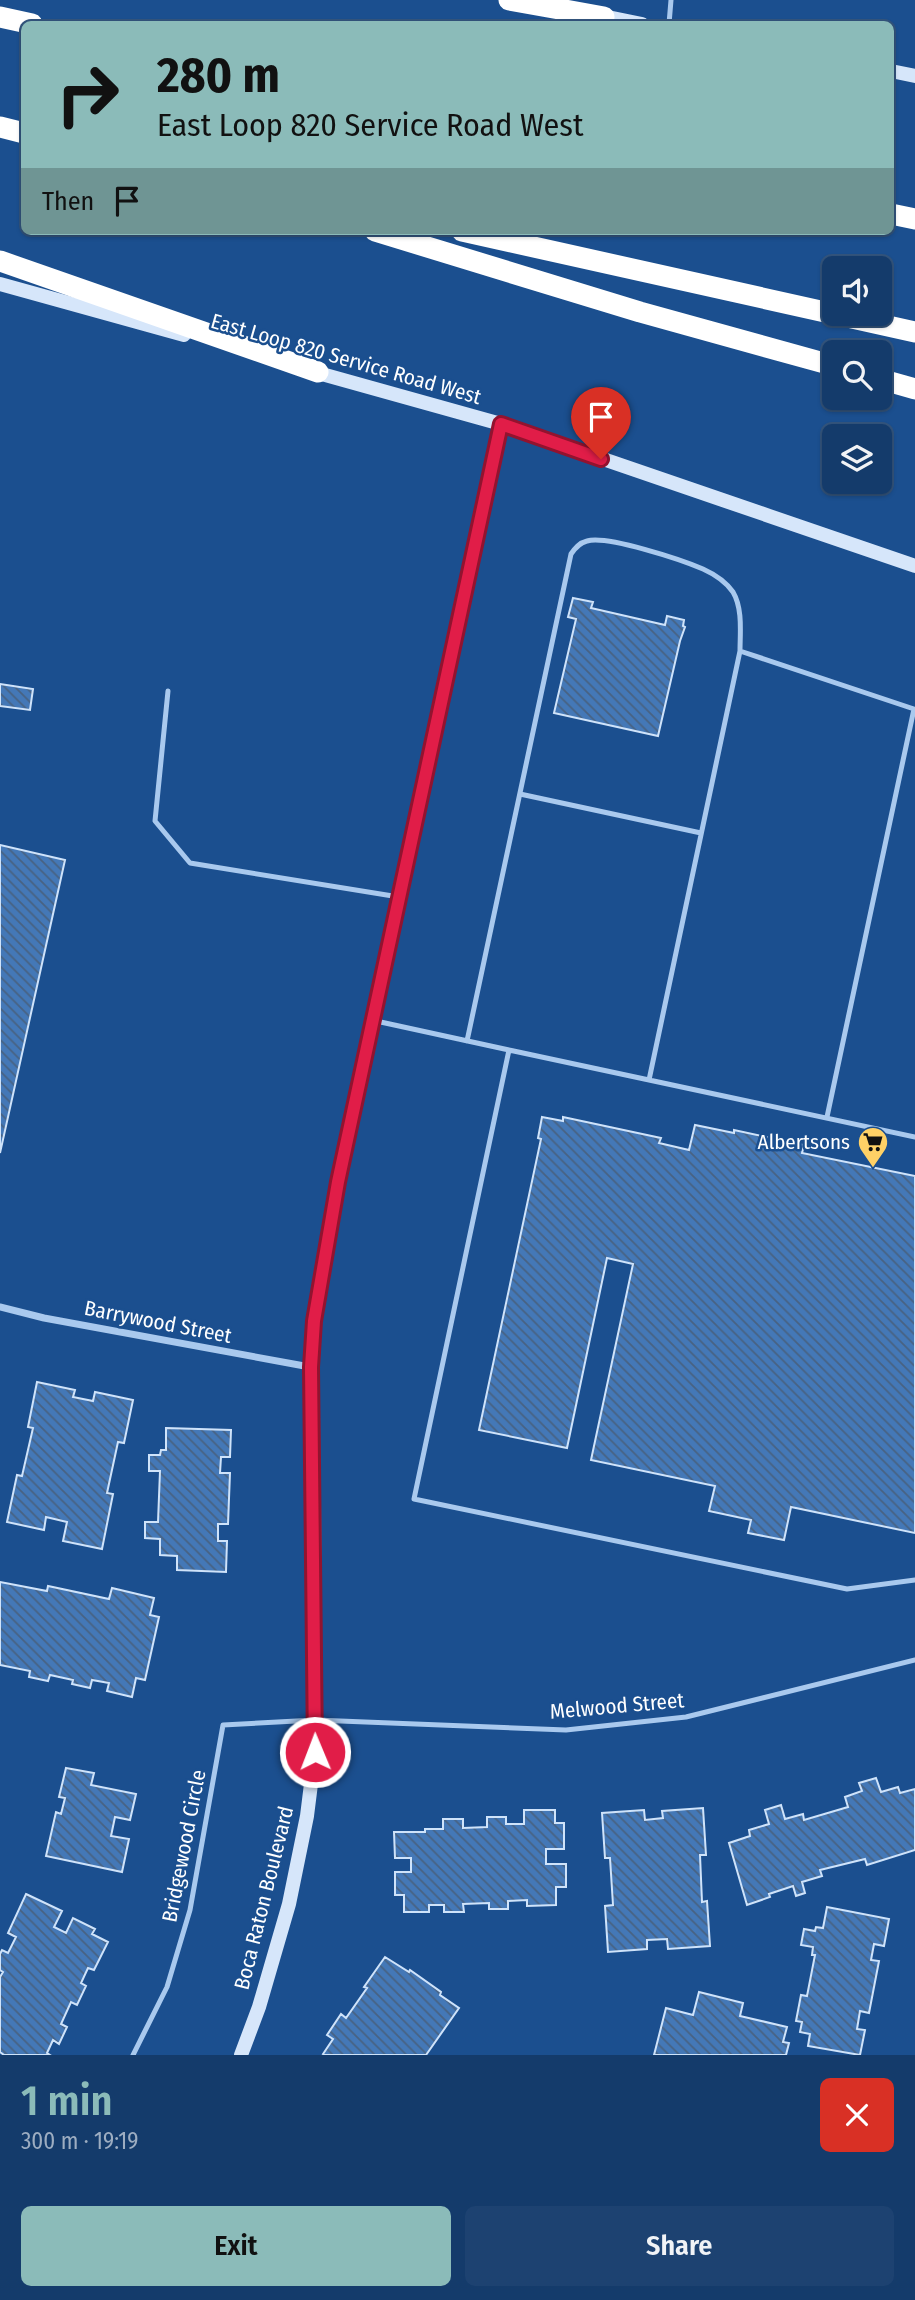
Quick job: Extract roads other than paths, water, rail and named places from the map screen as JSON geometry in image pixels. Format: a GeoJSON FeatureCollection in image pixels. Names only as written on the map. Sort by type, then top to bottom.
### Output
{"type":"FeatureCollection","features":[{"type":"Feature","properties":{"kind":"highway"},"geometry":{"type":"LineString","coordinates":[[509,0],[604,17]]}},
{"type":"Feature","properties":{"kind":"highway"},"geometry":{"type":"LineString","coordinates":[[0,18],[21,22]]}},
{"type":"Feature","properties":{"kind":"highway"},"geometry":{"type":"LineString","coordinates":[[0,127],[21,132]]}},
{"type":"Feature","properties":{"kind":"highway"},"geometry":{"type":"LineString","coordinates":[[894,215],[915,219]]}},
{"type":"Feature","properties":{"kind":"highway"},"geometry":{"type":"LineString","coordinates":[[388,235],[640,312],[822,362]]}},
{"type":"Feature","properties":{"kind":"highway"},"geometry":{"type":"LineString","coordinates":[[480,235],[915,332]]}},
{"type":"Feature","properties":{"kind":"highway"},"geometry":{"type":"LineString","coordinates":[[0,261],[318,372]]}},
{"type":"Feature","properties":{"kind":"highway"},"geometry":{"type":"LineString","coordinates":[[892,382],[915,389]]}},
{"type":"Feature","properties":{"kind":"street"},"geometry":{"type":"LineString","coordinates":[[536,0],[626,21]]}},
{"type":"Feature","properties":{"kind":"street"},"geometry":{"type":"LineString","coordinates":[[894,72],[915,76]]}},
{"type":"Feature","properties":{"kind":"street","name":"East Loop 820 Service Road West"},"geometry":{"type":"LineString","coordinates":[[0,284],[501,424],[915,566]]}},
{"type":"Feature","properties":{"kind":"street","name":"Boca Raton Boulevard"},"geometry":{"type":"LineString","coordinates":[[241,2055],[259,2007],[289,1903],[307,1816],[315,1752],[311,1367],[314,1321],[336,1194],[501,424]]}},
{"type":"Feature","properties":{"kind":"street","name":"Barrywood Street"},"geometry":{"type":"LineString","coordinates":[[0,1307],[44,1318],[311,1367]]}},
{"type":"Feature","properties":{"kind":"lane"},"geometry":{"type":"LineString","coordinates":[[669,21],[671,0]]}},
{"type":"Feature","properties":{"kind":"lane"},"geometry":{"type":"LineString","coordinates":[[467,1041],[571,554],[576,546],[584,541],[610,540],[702,569],[715,576],[733,592],[738,605],[740,651],[649,1080]]}},
{"type":"Feature","properties":{"kind":"lane"},"geometry":{"type":"LineString","coordinates":[[740,651],[915,708],[828,1117]]}},
{"type":"Feature","properties":{"kind":"lane"},"geometry":{"type":"LineString","coordinates":[[168,691],[155,821],[190,863],[399,897]]}},
{"type":"Feature","properties":{"kind":"lane"},"geometry":{"type":"LineString","coordinates":[[520,794],[701,833]]}},
{"type":"Feature","properties":{"kind":"lane"},"geometry":{"type":"LineString","coordinates":[[373,1020],[915,1137]]}},
{"type":"Feature","properties":{"kind":"lane"},"geometry":{"type":"LineString","coordinates":[[509,1050],[414,1499],[847,1589],[915,1580]]}},
{"type":"Feature","properties":{"kind":"lane","name":"Melwood Street"},"geometry":{"type":"LineString","coordinates":[[314,1720],[579,1728],[686,1717],[915,1660]]}},
{"type":"Feature","properties":{"kind":"lane","name":"Bridgewood Circle"},"geometry":{"type":"LineString","coordinates":[[133,2055],[167,1987],[190,1910],[223,1724],[314,1720]]}},
{"type":"Feature","properties":{"kind":"place","name":"Albertsons"},"geometry":{"type":"Point","coordinates":[873,1169]}}]}
